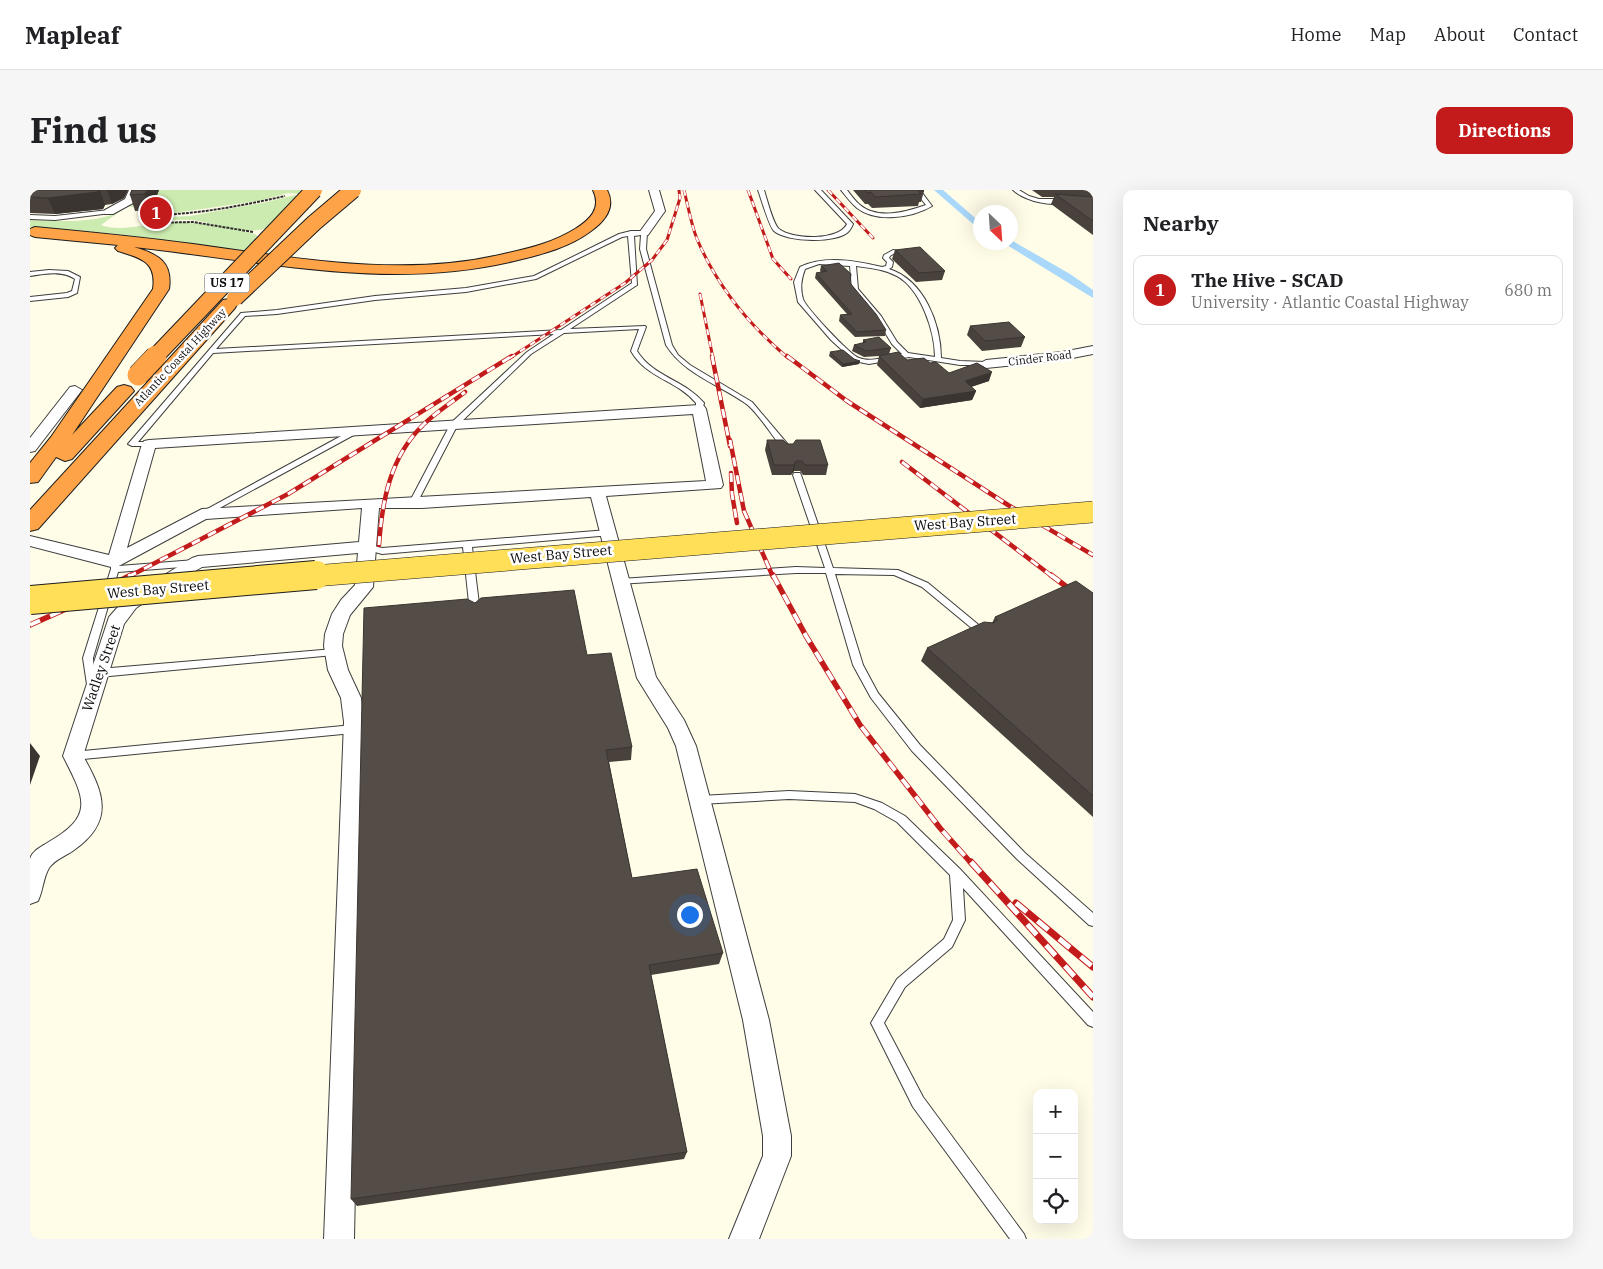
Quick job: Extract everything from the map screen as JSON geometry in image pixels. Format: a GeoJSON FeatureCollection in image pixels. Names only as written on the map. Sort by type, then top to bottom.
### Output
{"type":"FeatureCollection","features":[{"type":"Feature","properties":{"kind":"highway","name":"Atlantic Coastal Highway"},"geometry":{"type":"LineString","coordinates":[[30,492],[314,190]]}},
{"type":"Feature","properties":{"kind":"highway","name":"Atlantic Coastal Highway"},"geometry":{"type":"LineString","coordinates":[[30,524],[229,304],[329,190]]}},
{"type":"Feature","properties":{"kind":"highway"},"geometry":{"type":"LineString","coordinates":[[229,304],[314,223],[353,190]]}},
{"type":"Feature","properties":{"kind":"highway"},"geometry":{"type":"LineString","coordinates":[[31,230],[348,270],[425,271],[495,262],[524,255],[558,243],[585,229],[602,213],[605,202],[600,190]]}},
{"type":"Feature","properties":{"kind":"highway"},"geometry":{"type":"LineString","coordinates":[[30,477],[58,441],[161,289],[163,278],[161,268],[145,256],[120,247],[31,230]]}},
{"type":"Feature","properties":{"kind":"main road","name":"West Bay Street"},"geometry":{"type":"LineString","coordinates":[[30,600],[542,556],[1093,512]]}},
{"type":"Feature","properties":{"kind":"street"},"geometry":{"type":"LineString","coordinates":[[109,212],[129,201],[134,190]]}},
{"type":"Feature","properties":{"kind":"street"},"geometry":{"type":"LineString","coordinates":[[644,233],[660,211],[654,190]]}},
{"type":"Feature","properties":{"kind":"street","name":"Cinder Road"},"geometry":{"type":"LineString","coordinates":[[986,364],[1062,356],[1093,350]]}},
{"type":"Feature","properties":{"kind":"street"},"geometry":{"type":"LineString","coordinates":[[30,448],[75,390]]}},
{"type":"Feature","properties":{"kind":"street"},"geometry":{"type":"LineString","coordinates":[[30,540],[115,565],[202,514],[715,485],[699,409],[149,444],[115,565]]}},
{"type":"Feature","properties":{"kind":"street"},"geometry":{"type":"LineString","coordinates":[[597,492],[647,678],[677,726],[686,746],[756,1020],[777,1136],[777,1156],[744,1239]]}},
{"type":"Feature","properties":{"kind":"street"},"geometry":{"type":"LineString","coordinates":[[339,1239],[353,729],[351,696],[338,669],[333,645],[335,624],[349,601],[364,586],[371,503]]}},
{"type":"Feature","properties":{"kind":"street","name":"Wadley Street"},"geometry":{"type":"LineString","coordinates":[[73,756],[115,622],[130,604],[165,580],[198,562],[367,548]]}},
{"type":"Feature","properties":{"kind":"street"},"geometry":{"type":"LineString","coordinates":[[30,894],[40,862],[46,855],[78,835],[87,826],[92,816],[88,783],[73,756]]}},
{"type":"Feature","properties":{"kind":"lane"},"geometry":{"type":"LineString","coordinates":[[761,190],[775,229],[779,233],[802,238],[828,238],[845,234],[850,229],[850,224],[818,190]]}},
{"type":"Feature","properties":{"kind":"lane"},"geometry":{"type":"LineString","coordinates":[[844,190],[860,208],[879,214],[907,214],[929,206],[917,190]]}},
{"type":"Feature","properties":{"kind":"lane"},"geometry":{"type":"LineString","coordinates":[[1016,190],[1028,199],[1037,201],[1069,201]]}},
{"type":"Feature","properties":{"kind":"lane"},"geometry":{"type":"LineString","coordinates":[[31,230],[55,218],[109,212]]}},
{"type":"Feature","properties":{"kind":"lane"},"geometry":{"type":"LineString","coordinates":[[413,503],[454,424],[529,353],[635,284],[630,233]]}},
{"type":"Feature","properties":{"kind":"lane"},"geometry":{"type":"LineString","coordinates":[[149,444],[132,444],[243,314],[277,312],[375,298],[466,290],[536,277],[621,235],[644,233],[644,249],[669,344],[676,356],[688,366],[750,403],[788,450]]}},
{"type":"Feature","properties":{"kind":"lane"},"geometry":{"type":"LineString","coordinates":[[881,269],[889,266],[890,262],[886,258],[887,255],[896,251]]}},
{"type":"Feature","properties":{"kind":"lane"},"geometry":{"type":"LineString","coordinates":[[938,360],[936,332],[912,285],[899,275],[881,269],[853,264],[820,263],[807,265],[802,268],[797,282],[801,302],[833,339],[856,360],[869,362],[906,355],[938,360],[986,364]]}},
{"type":"Feature","properties":{"kind":"lane"},"geometry":{"type":"LineString","coordinates":[[853,264],[855,288],[879,317],[894,343],[906,355]]}},
{"type":"Feature","properties":{"kind":"lane"},"geometry":{"type":"LineString","coordinates":[[30,274],[60,272],[73,274],[78,278],[75,292],[68,295],[30,299]]}},
{"type":"Feature","properties":{"kind":"lane"},"geometry":{"type":"LineString","coordinates":[[211,351],[642,327],[634,351],[636,357],[650,368],[690,392],[700,402],[699,409]]}},
{"type":"Feature","properties":{"kind":"lane"},"geometry":{"type":"LineString","coordinates":[[202,514],[357,431]]}},
{"type":"Feature","properties":{"kind":"lane"},"geometry":{"type":"LineString","coordinates":[[797,475],[830,571],[858,665],[874,694],[916,748],[1021,856],[1093,921]]}},
{"type":"Feature","properties":{"kind":"lane"},"geometry":{"type":"LineString","coordinates":[[367,548],[382,551],[608,533]]}},
{"type":"Feature","properties":{"kind":"lane"},"geometry":{"type":"LineString","coordinates":[[467,544],[475,612]]}},
{"type":"Feature","properties":{"kind":"lane"},"geometry":{"type":"LineString","coordinates":[[92,694],[88,658],[115,565],[198,562]]}},
{"type":"Feature","properties":{"kind":"lane"},"geometry":{"type":"LineString","coordinates":[[621,582],[796,570],[895,572],[925,585],[983,633]]}},
{"type":"Feature","properties":{"kind":"lane"},"geometry":{"type":"LineString","coordinates":[[99,673],[334,652]]}},
{"type":"Feature","properties":{"kind":"lane"},"geometry":{"type":"LineString","coordinates":[[73,756],[353,729]]}},
{"type":"Feature","properties":{"kind":"lane"},"geometry":{"type":"LineString","coordinates":[[700,800],[772,795],[855,798],[878,806],[901,819],[956,873],[1093,1021]]}},
{"type":"Feature","properties":{"kind":"lane"},"geometry":{"type":"LineString","coordinates":[[956,873],[959,920],[948,943],[901,984],[877,1023],[918,1102],[1019,1239]]}},
{"type":"Feature","properties":{"kind":"path"},"geometry":{"type":"LineString","coordinates":[[254,232],[193,222],[173,221],[147,224],[149,215],[173,215],[259,202],[286,195]]}},
{"type":"Feature","properties":{"kind":"green space"},"geometry":{"type":"Polygon","coordinates":[[[139,190],[303,190],[299,194],[288,193],[258,201],[174,213],[159,213],[160,205],[126,207],[101,225],[127,228],[174,222],[225,228],[255,234],[259,238],[248,251],[199,247],[166,240],[107,233],[30,227],[30,220],[81,221],[107,216],[127,206],[139,190]]]}},
{"type":"Feature","properties":{"kind":"green space"},"geometry":{"type":"Polygon","coordinates":[[[295,195],[298,196],[275,222],[264,229],[232,229],[191,220],[152,222],[149,218],[190,216],[295,195]]]}},
{"type":"Feature","properties":{"kind":"building"},"geometry":{"type":"Polygon","coordinates":[[[30,190],[99,190],[97,192],[48,198],[30,197],[30,190]]]}},
{"type":"Feature","properties":{"kind":"building"},"geometry":{"type":"Polygon","coordinates":[[[132,190],[147,190],[145,194],[130,195],[132,190]]]}},
{"type":"Feature","properties":{"kind":"building"},"geometry":{"type":"Polygon","coordinates":[[[865,190],[924,191],[918,191],[921,194],[875,197],[871,192],[867,193],[865,190]]]}},
{"type":"Feature","properties":{"kind":"building"},"geometry":{"type":"Polygon","coordinates":[[[1055,194],[1093,197],[1093,221],[1055,194]]]}},
{"type":"Feature","properties":{"kind":"building"},"geometry":{"type":"Polygon","coordinates":[[[920,247],[945,271],[919,273],[895,250],[920,247]]]}},
{"type":"Feature","properties":{"kind":"building"},"geometry":{"type":"Polygon","coordinates":[[[839,263],[851,274],[850,283],[876,314],[886,330],[857,332],[840,315],[852,314],[816,273],[827,271],[821,266],[839,263]]]}},
{"type":"Feature","properties":{"kind":"building"},"geometry":{"type":"Polygon","coordinates":[[[1009,322],[1025,337],[985,341],[970,326],[1009,322]]]}},
{"type":"Feature","properties":{"kind":"building"},"geometry":{"type":"Polygon","coordinates":[[[879,337],[891,348],[866,351],[854,345],[866,342],[863,340],[879,337]]]}},
{"type":"Feature","properties":{"kind":"building"},"geometry":{"type":"Polygon","coordinates":[[[843,350],[854,359],[860,361],[843,364],[830,352],[843,350]]]}},
{"type":"Feature","properties":{"kind":"building"},"geometry":{"type":"Polygon","coordinates":[[[898,352],[907,360],[924,358],[930,363],[936,362],[949,373],[977,363],[992,372],[965,381],[976,391],[923,399],[879,356],[898,352]]]}},
{"type":"Feature","properties":{"kind":"building"},"geometry":{"type":"Polygon","coordinates":[[[767,440],[783,440],[787,444],[793,444],[796,440],[820,440],[828,465],[805,465],[802,461],[796,461],[794,465],[774,465],[767,440]]]}},
{"type":"Feature","properties":{"kind":"building"},"geometry":{"type":"Polygon","coordinates":[[[1076,581],[1093,593],[1093,796],[927,648],[984,622],[994,623],[997,620],[995,617],[1076,581]]]}},
{"type":"Feature","properties":{"kind":"building"},"geometry":{"type":"Polygon","coordinates":[[[574,590],[587,655],[611,653],[632,747],[606,750],[632,878],[697,869],[723,953],[649,965],[687,1152],[351,1199],[364,608],[467,599],[475,603],[481,598],[574,590]]]}},
{"type":"Feature","properties":{"kind":"waterway"},"geometry":{"type":"LineString","coordinates":[[938,190],[973,221]]}},
{"type":"Feature","properties":{"kind":"waterway"},"geometry":{"type":"LineString","coordinates":[[1018,248],[1066,276],[1093,295]]}},
{"type":"Feature","properties":{"kind":"railway"},"geometry":{"type":"LineString","coordinates":[[510,358],[625,283],[652,260],[667,240],[680,198],[679,190]]}},
{"type":"Feature","properties":{"kind":"railway"},"geometry":{"type":"LineString","coordinates":[[684,190],[697,239],[714,273],[747,318],[788,358]]}},
{"type":"Feature","properties":{"kind":"railway"},"geometry":{"type":"LineString","coordinates":[[748,190],[773,259],[791,279]]}},
{"type":"Feature","properties":{"kind":"railway"},"geometry":{"type":"LineString","coordinates":[[828,190],[873,238]]}},
{"type":"Feature","properties":{"kind":"railway"},"geometry":{"type":"LineString","coordinates":[[700,294],[713,358]]}},
{"type":"Feature","properties":{"kind":"railway"},"geometry":{"type":"LineString","coordinates":[[128,577],[288,494],[512,356]]}},
{"type":"Feature","properties":{"kind":"railway"},"geometry":{"type":"LineString","coordinates":[[712,356],[730,446]]}},
{"type":"Feature","properties":{"kind":"railway"},"geometry":{"type":"LineString","coordinates":[[787,356],[847,401],[1008,505],[1093,555]]}},
{"type":"Feature","properties":{"kind":"railway"},"geometry":{"type":"LineString","coordinates":[[379,545],[382,512],[395,465],[412,438],[423,425],[465,392]]}},
{"type":"Feature","properties":{"kind":"railway"},"geometry":{"type":"LineString","coordinates":[[730,440],[744,511],[773,577]]}},
{"type":"Feature","properties":{"kind":"railway"},"geometry":{"type":"LineString","coordinates":[[902,462],[1053,577]]}},
{"type":"Feature","properties":{"kind":"railway"},"geometry":{"type":"LineString","coordinates":[[731,473],[732,494],[737,523]]}},
{"type":"Feature","properties":{"kind":"railway"},"geometry":{"type":"LineString","coordinates":[[30,625],[68,608],[131,575]]}},
{"type":"Feature","properties":{"kind":"railway"},"geometry":{"type":"LineString","coordinates":[[773,575],[806,636],[860,725],[940,828],[972,864]]}},
{"type":"Feature","properties":{"kind":"railway"},"geometry":{"type":"LineString","coordinates":[[1051,575],[1093,607]]}},
{"type":"Feature","properties":{"kind":"railway"},"geometry":{"type":"LineString","coordinates":[[971,862],[1093,997]]}},
{"type":"Feature","properties":{"kind":"railway"},"geometry":{"type":"LineString","coordinates":[[1016,903],[1093,967]]}},
{"type":"Feature","properties":{"kind":"place","name":"The Hive - SCAD"},"geometry":{"type":"Point","coordinates":[156,213]}}]}
